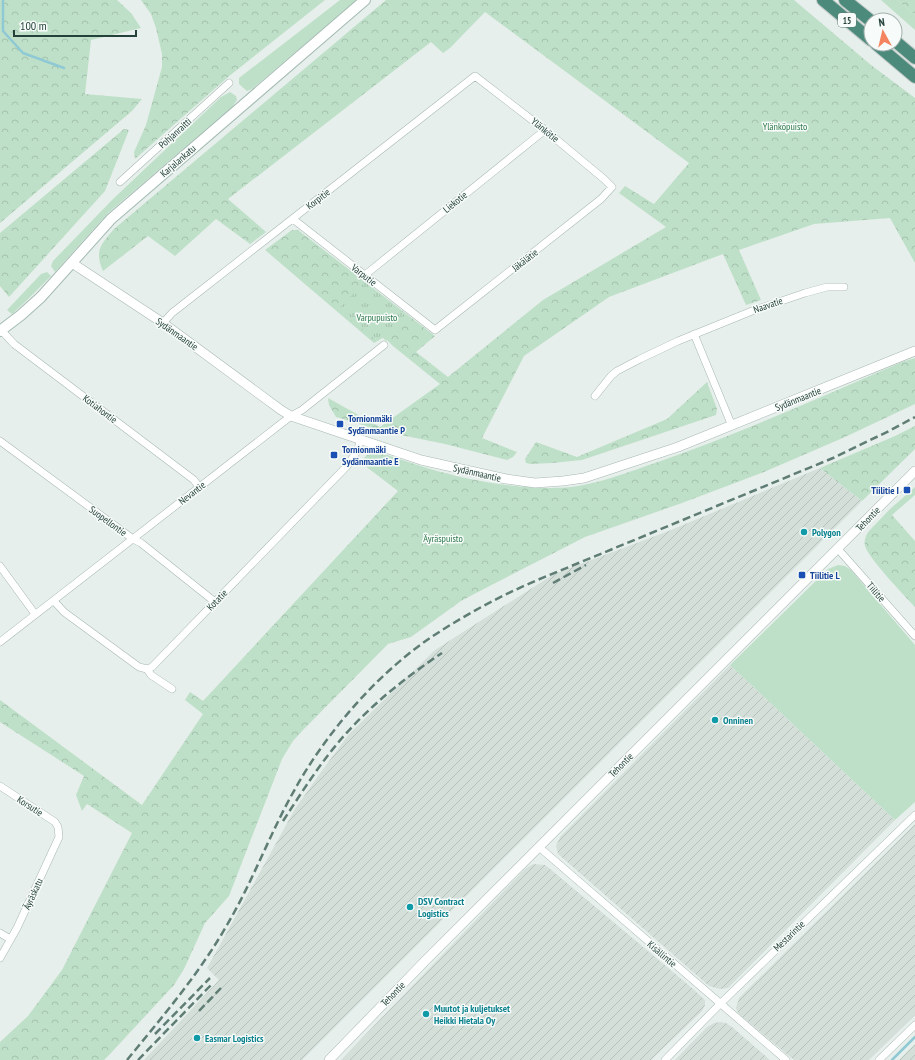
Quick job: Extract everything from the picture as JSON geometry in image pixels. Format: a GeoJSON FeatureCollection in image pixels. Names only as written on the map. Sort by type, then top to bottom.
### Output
{"type":"FeatureCollection","features":[{"type":"Feature","properties":{"kind":"highway","name":"15"},"geometry":{"type":"LineString","coordinates":[[824,0],[863,33]]}},
{"type":"Feature","properties":{"kind":"highway","name":"15"},"geometry":{"type":"LineString","coordinates":[[845,0],[863,15]]}},
{"type":"Feature","properties":{"kind":"highway"},"geometry":{"type":"LineString","coordinates":[[903,48],[915,58]]}},
{"type":"Feature","properties":{"kind":"highway"},"geometry":{"type":"LineString","coordinates":[[885,52],[915,78]]}},
{"type":"Feature","properties":{"kind":"main road","name":"Karjalankatu"},"geometry":{"type":"LineString","coordinates":[[1,331],[41,297],[117,214],[365,0]]}},
{"type":"Feature","properties":{"kind":"street","name":"Ylänkötie"},"geometry":{"type":"LineString","coordinates":[[475,76],[545,130],[612,187]]}},
{"type":"Feature","properties":{"kind":"street","name":"Korpitie"},"geometry":{"type":"LineString","coordinates":[[163,323],[172,313],[475,76]]}},
{"type":"Feature","properties":{"kind":"street","name":"Pohjanraitti"},"geometry":{"type":"LineString","coordinates":[[120,182],[229,83]]}},
{"type":"Feature","properties":{"kind":"street","name":"Liekotie"},"geometry":{"type":"LineString","coordinates":[[365,275],[545,130]]}},
{"type":"Feature","properties":{"kind":"street","name":"Jäkälätie"},"geometry":{"type":"LineString","coordinates":[[435,330],[601,199],[612,187]]}},
{"type":"Feature","properties":{"kind":"street","name":"Varputie"},"geometry":{"type":"LineString","coordinates":[[293,219],[435,330]]}},
{"type":"Feature","properties":{"kind":"street","name":"Sydänmaantie"},"geometry":{"type":"LineString","coordinates":[[72,263],[163,323],[291,416],[421,460],[506,479],[535,483],[584,478],[671,449],[732,426],[915,351]]}},
{"type":"Feature","properties":{"kind":"street","name":"Naavatie"},"geometry":{"type":"LineString","coordinates":[[595,396],[611,376],[617,371],[640,358],[694,334],[752,311],[805,293],[827,287],[844,287]]}},
{"type":"Feature","properties":{"kind":"street","name":"Kotiahontie"},"geometry":{"type":"LineString","coordinates":[[1,331],[14,344],[194,480],[199,487]]}},
{"type":"Feature","properties":{"kind":"street"},"geometry":{"type":"LineString","coordinates":[[694,334],[732,426]]}},
{"type":"Feature","properties":{"kind":"street","name":"Nevantie"},"geometry":{"type":"LineString","coordinates":[[0,642],[291,416],[302,410],[384,345]]}},
{"type":"Feature","properties":{"kind":"street","name":"Kotatie"},"geometry":{"type":"LineString","coordinates":[[147,669],[156,664],[347,466],[358,450],[360,440]]}},
{"type":"Feature","properties":{"kind":"street","name":"Suopellontie"},"geometry":{"type":"LineString","coordinates":[[0,441],[132,539],[141,543],[215,602]]}},
{"type":"Feature","properties":{"kind":"street","name":"Tehontie"},"geometry":{"type":"LineString","coordinates":[[329,1060],[425,961],[915,471]]}},
{"type":"Feature","properties":{"kind":"street","name":"Tiilitie"},"geometry":{"type":"LineString","coordinates":[[838,549],[915,636]]}},
{"type":"Feature","properties":{"kind":"street"},"geometry":{"type":"LineString","coordinates":[[0,566],[35,614]]}},
{"type":"Feature","properties":{"kind":"street"},"geometry":{"type":"LineString","coordinates":[[54,600],[64,612],[124,656],[139,666],[147,669],[151,675],[172,689]]}},
{"type":"Feature","properties":{"kind":"street","name":"Korsutie"},"geometry":{"type":"LineString","coordinates":[[0,786],[54,822],[58,827]]}},
{"type":"Feature","properties":{"kind":"street","name":"Mestarintie"},"geometry":{"type":"LineString","coordinates":[[665,1060],[720,1004],[915,815]]}},
{"type":"Feature","properties":{"kind":"street","name":"Äyräskatu"},"geometry":{"type":"LineString","coordinates":[[0,958],[17,928],[60,836],[58,827]]}},
{"type":"Feature","properties":{"kind":"street","name":"Kisällintie"},"geometry":{"type":"LineString","coordinates":[[539,847],[786,1060]]}},
{"type":"Feature","properties":{"kind":"street"},"geometry":{"type":"LineString","coordinates":[[0,933],[10,940]]}},
{"type":"Feature","properties":{"kind":"street"},"geometry":{"type":"LineString","coordinates":[[879,1060],[915,1025]]}},
{"type":"Feature","properties":{"kind":"shaded area"},"geometry":{"type":"Polygon","coordinates":[[[820,468],[862,501],[302,1060],[144,1060],[219,980],[207,968],[295,809],[321,772],[349,734],[435,650],[554,574],[666,532],[820,468]]]}},
{"type":"Feature","properties":{"kind":"shaded area"},"geometry":{"type":"Polygon","coordinates":[[[730,665],[895,820],[728,988],[720,989],[709,986],[558,854],[556,846],[560,837],[730,665]]]}},
{"type":"Feature","properties":{"kind":"shaded area"},"geometry":{"type":"Polygon","coordinates":[[[915,824],[915,1015],[869,1060],[794,1060],[738,1013],[736,1008],[739,998],[915,824]]]}},
{"type":"Feature","properties":{"kind":"shaded area"},"geometry":{"type":"Polygon","coordinates":[[[533,864],[545,865],[549,868],[692,988],[705,1000],[705,1005],[702,1011],[651,1060],[341,1060],[525,869],[533,864]]]}},
{"type":"Feature","properties":{"kind":"shaded area"},"geometry":{"type":"Polygon","coordinates":[[[714,1023],[726,1023],[732,1027],[770,1060],[675,1060],[707,1027],[714,1023]]]}},
{"type":"Feature","properties":{"kind":"shaded area"},"geometry":{"type":"Polygon","coordinates":[[[915,1044],[915,1060],[899,1060],[915,1044]]]}},
{"type":"Feature","properties":{"kind":"green space"},"geometry":{"type":"Polygon","coordinates":[[[0,0],[117,0],[131,13],[141,28],[91,40],[85,94],[142,99],[132,111],[0,223],[0,0]]]}},
{"type":"Feature","properties":{"kind":"green space"},"geometry":{"type":"Polygon","coordinates":[[[141,0],[325,0],[228,77],[135,159],[134,152],[146,125],[162,67],[162,54],[156,28],[151,14],[141,0]]]}},
{"type":"Feature","properties":{"kind":"green space"},"geometry":{"type":"Polygon","coordinates":[[[340,0],[357,0],[252,89],[247,91],[239,84],[239,78],[340,0]]]}},
{"type":"Feature","properties":{"kind":"green space","name":"Ylänköpuisto"},"geometry":{"type":"Polygon","coordinates":[[[386,0],[794,0],[871,65],[915,98],[915,263],[890,218],[814,224],[739,250],[761,300],[746,305],[723,254],[609,297],[524,356],[482,438],[517,452],[513,457],[507,460],[445,444],[386,432],[336,417],[329,405],[328,398],[380,427],[440,384],[384,337],[374,343],[265,250],[292,230],[298,230],[435,336],[416,352],[448,377],[543,300],[666,227],[619,193],[625,186],[654,204],[689,163],[485,12],[450,48],[443,53],[431,42],[228,199],[266,232],[250,244],[216,219],[175,256],[148,236],[103,271],[99,258],[100,248],[114,229],[386,0]]]}},
{"type":"Feature","properties":{"kind":"green space"},"geometry":{"type":"Polygon","coordinates":[[[881,0],[897,0],[915,15],[915,30],[903,19],[903,12],[895,12],[881,0]]]}},
{"type":"Feature","properties":{"kind":"green space"},"geometry":{"type":"Polygon","coordinates":[[[897,0],[915,0],[915,15],[897,0]]]}},
{"type":"Feature","properties":{"kind":"green space"},"geometry":{"type":"Polygon","coordinates":[[[230,92],[236,96],[237,100],[232,107],[108,213],[55,272],[51,266],[53,261],[113,199],[221,97],[230,92]]]}},
{"type":"Feature","properties":{"kind":"green space"},"geometry":{"type":"Polygon","coordinates":[[[124,129],[129,130],[105,191],[9,297],[0,286],[0,233],[124,129]]]}},
{"type":"Feature","properties":{"kind":"green space"},"geometry":{"type":"Polygon","coordinates":[[[47,272],[51,276],[25,302],[12,314],[7,310],[41,274],[47,272]]]}},
{"type":"Feature","properties":{"kind":"green space","name":"Varpupuisto"},"geometry":{"type":"Polygon","coordinates":[[[365,282],[410,320],[386,341],[382,337],[376,340],[338,309],[365,282]]]}},
{"type":"Feature","properties":{"kind":"green space","name":"Äyräspuisto"},"geometry":{"type":"Polygon","coordinates":[[[915,358],[915,404],[845,437],[764,472],[585,537],[461,601],[411,637],[388,644],[293,741],[282,759],[229,896],[205,923],[184,969],[174,985],[111,1053],[104,1060],[0,1060],[0,1042],[28,1016],[62,970],[132,833],[87,804],[82,811],[76,795],[84,776],[0,722],[0,700],[142,805],[203,714],[185,700],[190,692],[203,701],[398,491],[360,462],[367,455],[375,452],[473,480],[505,485],[537,488],[579,486],[618,476],[718,440],[902,362],[915,358]]]}},
{"type":"Feature","properties":{"kind":"green space"},"geometry":{"type":"Polygon","coordinates":[[[707,382],[717,409],[716,415],[582,460],[552,463],[526,463],[525,459],[536,442],[577,457],[667,419],[707,382]]]}},
{"type":"Feature","properties":{"kind":"green space"},"geometry":{"type":"Polygon","coordinates":[[[915,426],[915,449],[862,501],[820,468],[895,436],[915,426]]]}},
{"type":"Feature","properties":{"kind":"green space"},"geometry":{"type":"Polygon","coordinates":[[[915,487],[915,495],[892,515],[915,541],[915,607],[887,577],[873,559],[865,546],[865,542],[869,531],[889,510],[915,487]]]}},
{"type":"Feature","properties":{"kind":"green space"},"geometry":{"type":"Polygon","coordinates":[[[838,565],[845,566],[851,570],[915,645],[915,802],[895,820],[730,665],[828,569],[838,565]]]}},
{"type":"Feature","properties":{"kind":"waterway"},"geometry":{"type":"LineString","coordinates":[[3,0],[3,31],[23,53],[64,68]]}},
{"type":"Feature","properties":{"kind":"waterway"},"geometry":{"type":"LineString","coordinates":[[892,1060],[915,1037]]}},
{"type":"Feature","properties":{"kind":"railway"},"geometry":{"type":"LineString","coordinates":[[127,1060],[205,961],[245,891],[295,789],[322,747],[354,706],[391,669],[410,653],[455,622],[521,587],[833,458],[915,417]]}},
{"type":"Feature","properties":{"kind":"railway"},"geometry":{"type":"LineString","coordinates":[[553,583],[586,565]]}},
{"type":"Feature","properties":{"kind":"railway"},"geometry":{"type":"LineString","coordinates":[[283,821],[323,762],[361,718],[373,706],[413,673],[442,653]]}},
{"type":"Feature","properties":{"kind":"railway"},"geometry":{"type":"LineString","coordinates":[[155,1034],[210,978]]}},
{"type":"Feature","properties":{"kind":"railway"},"geometry":{"type":"LineString","coordinates":[[138,1060],[213,983]]}},
{"type":"Feature","properties":{"kind":"railway"},"geometry":{"type":"LineString","coordinates":[[199,1011],[221,988]]}},
{"type":"Feature","properties":{"kind":"place","name":"Tornionmäki Sydänmaantie P"},"geometry":{"type":"Point","coordinates":[340,424]}},
{"type":"Feature","properties":{"kind":"place","name":"Tornionmäki Sydänmaantie E"},"geometry":{"type":"Point","coordinates":[334,455]}},
{"type":"Feature","properties":{"kind":"place","name":"Tiilitie I"},"geometry":{"type":"Point","coordinates":[907,490]}},
{"type":"Feature","properties":{"kind":"place","name":"Polygon"},"geometry":{"type":"Point","coordinates":[804,532]}},
{"type":"Feature","properties":{"kind":"place","name":"Tiilitie L"},"geometry":{"type":"Point","coordinates":[802,575]}},
{"type":"Feature","properties":{"kind":"place","name":"Onninen"},"geometry":{"type":"Point","coordinates":[715,720]}},
{"type":"Feature","properties":{"kind":"place","name":"DSV Contract Logistics"},"geometry":{"type":"Point","coordinates":[410,907]}},
{"type":"Feature","properties":{"kind":"place","name":"Muutot ja kuljetukset Heikki Hietala Oy"},"geometry":{"type":"Point","coordinates":[426,1014]}},
{"type":"Feature","properties":{"kind":"place","name":"Easmar Logistics"},"geometry":{"type":"Point","coordinates":[197,1038]}}]}
